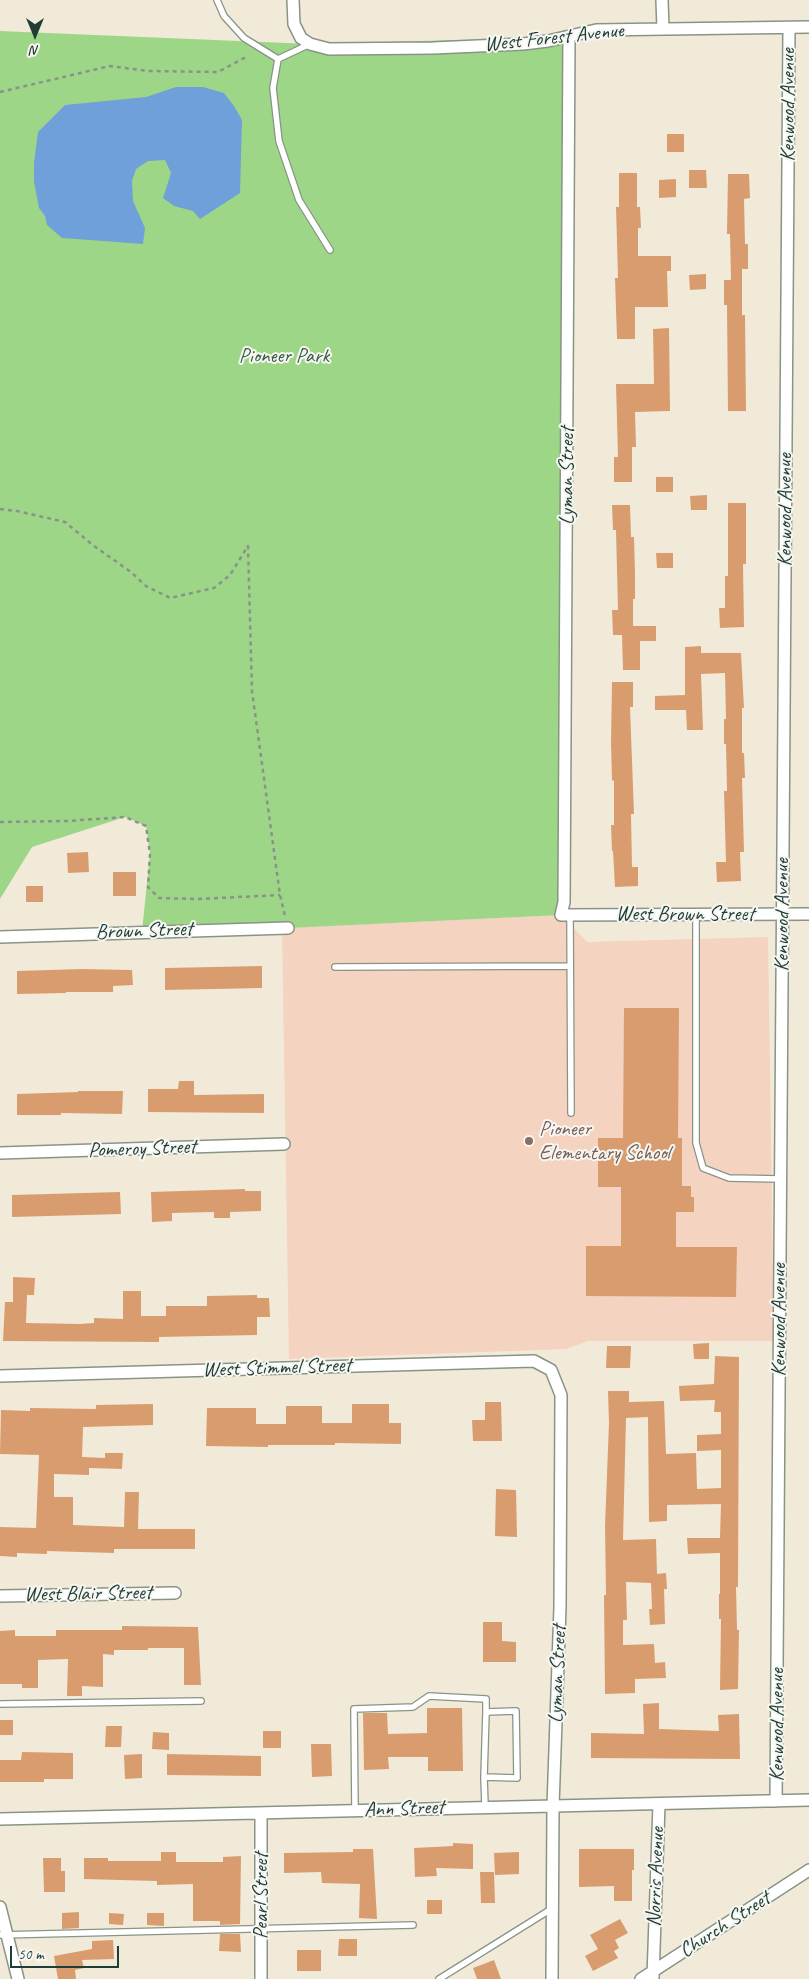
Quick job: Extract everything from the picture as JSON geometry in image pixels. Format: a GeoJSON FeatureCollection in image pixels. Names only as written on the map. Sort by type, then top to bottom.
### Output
{"type":"FeatureCollection","features":[{"type":"Feature","properties":{"kind":"street"},"geometry":{"type":"LineString","coordinates":[[293,0],[294,24],[305,41]]}},
{"type":"Feature","properties":{"kind":"street"},"geometry":{"type":"LineString","coordinates":[[662,0],[663,29]]}},
{"type":"Feature","properties":{"kind":"street","name":"West Forest Avenue"},"geometry":{"type":"LineString","coordinates":[[305,41],[329,50],[433,48],[523,44],[569,37],[596,30],[809,27]]}},
{"type":"Feature","properties":{"kind":"street","name":"Kenwood Avenue"},"geometry":{"type":"LineString","coordinates":[[776,1801],[789,28]]}},
{"type":"Feature","properties":{"kind":"street","name":"Lyman Street"},"geometry":{"type":"LineString","coordinates":[[566,914],[564,892],[569,37]]}},
{"type":"Feature","properties":{"kind":"street","name":"West Brown Street"},"geometry":{"type":"LineString","coordinates":[[566,914],[809,914]]}},
{"type":"Feature","properties":{"kind":"street","name":"Brown Street"},"geometry":{"type":"LineString","coordinates":[[0,937],[288,928]]}},
{"type":"Feature","properties":{"kind":"street","name":"Pomeroy Street"},"geometry":{"type":"LineString","coordinates":[[0,1153],[284,1144]]}},
{"type":"Feature","properties":{"kind":"street","name":"West Stimmel Street"},"geometry":{"type":"LineString","coordinates":[[0,1376],[534,1361],[551,1370]]}},
{"type":"Feature","properties":{"kind":"street","name":"Lyman Street"},"geometry":{"type":"LineString","coordinates":[[551,1370],[561,1395],[560,1607],[553,1806],[552,1979]]}},
{"type":"Feature","properties":{"kind":"street","name":"West Blair Street"},"geometry":{"type":"LineString","coordinates":[[0,1596],[175,1593]]}},
{"type":"Feature","properties":{"kind":"street","name":"Ann Street"},"geometry":{"type":"LineString","coordinates":[[0,1819],[261,1814],[484,1806],[809,1800]]}},
{"type":"Feature","properties":{"kind":"street","name":"Norris Avenue"},"geometry":{"type":"LineString","coordinates":[[654,1975],[659,1804]]}},
{"type":"Feature","properties":{"kind":"street","name":"Pearl Street"},"geometry":{"type":"LineString","coordinates":[[261,1814],[261,1979]]}},
{"type":"Feature","properties":{"kind":"street","name":"Church Street"},"geometry":{"type":"LineString","coordinates":[[642,1979],[654,1975],[809,1870]]}},
{"type":"Feature","properties":{"kind":"street"},"geometry":{"type":"LineString","coordinates":[[0,1906],[3,1935],[18,1979]]}},
{"type":"Feature","properties":{"kind":"lane"},"geometry":{"type":"LineString","coordinates":[[217,0],[224,16],[244,38],[278,59]]}},
{"type":"Feature","properties":{"kind":"lane"},"geometry":{"type":"LineString","coordinates":[[305,41],[278,59],[273,88],[279,141],[299,200],[330,250]]}},
{"type":"Feature","properties":{"kind":"lane"},"geometry":{"type":"LineString","coordinates":[[566,914],[570,966],[571,1113]]}},
{"type":"Feature","properties":{"kind":"lane"},"geometry":{"type":"LineString","coordinates":[[696,914],[696,1143],[703,1168],[729,1178],[780,1179]]}},
{"type":"Feature","properties":{"kind":"lane"},"geometry":{"type":"LineString","coordinates":[[335,967],[570,966]]}},
{"type":"Feature","properties":{"kind":"lane"},"geometry":{"type":"LineString","coordinates":[[355,1811],[354,1709],[413,1707],[429,1696],[486,1699],[484,1806]]}},
{"type":"Feature","properties":{"kind":"lane"},"geometry":{"type":"LineString","coordinates":[[0,1704],[201,1701]]}},
{"type":"Feature","properties":{"kind":"lane"},"geometry":{"type":"LineString","coordinates":[[484,1777],[517,1778],[516,1711],[486,1712]]}},
{"type":"Feature","properties":{"kind":"lane"},"geometry":{"type":"LineString","coordinates":[[439,1979],[553,1908]]}},
{"type":"Feature","properties":{"kind":"lane"},"geometry":{"type":"LineString","coordinates":[[3,1935],[413,1925]]}},
{"type":"Feature","properties":{"kind":"path"},"geometry":{"type":"LineString","coordinates":[[0,92],[110,66],[148,70],[218,72],[246,57]]}},
{"type":"Feature","properties":{"kind":"path"},"geometry":{"type":"LineString","coordinates":[[0,509],[64,522],[131,572],[146,586],[170,598],[214,588],[230,575],[248,546],[252,691],[280,895],[288,928]]}},
{"type":"Feature","properties":{"kind":"path"},"geometry":{"type":"LineString","coordinates":[[0,822],[67,821],[125,817],[146,826],[150,854],[148,887],[159,898],[198,899],[280,895]]}},
{"type":"Feature","properties":{"kind":"shaded area","name":"Pioneer Elementary School"},"geometry":{"type":"Polygon","coordinates":[[[561,915],[587,942],[768,937],[774,1341],[588,1341],[566,1349],[289,1359],[282,928],[561,915]]]}},
{"type":"Feature","properties":{"kind":"green space","name":"Pioneer Park"},"geometry":{"type":"Polygon","coordinates":[[[0,31],[310,44],[569,37],[561,915],[288,928],[142,931],[150,854],[146,826],[125,817],[32,847],[0,899],[0,31]]]}},
{"type":"Feature","properties":{"kind":"water"},"geometry":{"type":"Polygon","coordinates":[[[176,87],[203,87],[224,93],[234,106],[242,120],[240,193],[200,219],[193,211],[174,206],[163,198],[171,173],[165,160],[148,161],[136,169],[132,181],[133,201],[145,228],[143,244],[62,238],[47,225],[45,216],[39,208],[34,182],[34,163],[38,132],[65,105],[146,97],[176,87]]]}},
{"type":"Feature","properties":{"kind":"building"},"geometry":{"type":"Polygon","coordinates":[[[667,134],[684,134],[684,152],[667,152],[667,134]]]}},
{"type":"Feature","properties":{"kind":"building"},"geometry":{"type":"Polygon","coordinates":[[[689,170],[706,170],[707,188],[689,188],[689,170]]]}},
{"type":"Feature","properties":{"kind":"building"},"geometry":{"type":"Polygon","coordinates":[[[619,173],[637,173],[637,207],[640,207],[641,228],[638,228],[638,256],[671,256],[671,271],[667,271],[668,307],[635,307],[635,339],[617,339],[615,278],[618,278],[616,207],[619,207],[619,173]]]}},
{"type":"Feature","properties":{"kind":"building"},"geometry":{"type":"Polygon","coordinates":[[[728,174],[749,174],[750,198],[744,199],[745,244],[748,244],[748,269],[742,269],[742,315],[745,315],[746,411],[728,411],[727,305],[724,305],[724,280],[731,280],[730,234],[727,234],[728,174]]]}},
{"type":"Feature","properties":{"kind":"building"},"geometry":{"type":"Polygon","coordinates":[[[676,179],[676,197],[659,198],[659,180],[676,179]]]}},
{"type":"Feature","properties":{"kind":"building"},"geometry":{"type":"Polygon","coordinates":[[[706,274],[706,289],[690,290],[689,275],[706,274]]]}},
{"type":"Feature","properties":{"kind":"building"},"geometry":{"type":"Polygon","coordinates":[[[669,328],[670,411],[635,412],[636,447],[632,447],[632,482],[614,482],[614,457],[618,457],[616,384],[654,384],[653,329],[669,328]]]}},
{"type":"Feature","properties":{"kind":"building"},"geometry":{"type":"Polygon","coordinates":[[[656,477],[673,477],[673,492],[656,492],[656,477]]]}},
{"type":"Feature","properties":{"kind":"building"},"geometry":{"type":"Polygon","coordinates":[[[707,495],[707,510],[691,510],[690,496],[707,495]]]}},
{"type":"Feature","properties":{"kind":"building"},"geometry":{"type":"Polygon","coordinates":[[[728,503],[746,503],[746,564],[743,564],[744,627],[720,628],[719,608],[725,608],[725,576],[728,576],[728,503]]]}},
{"type":"Feature","properties":{"kind":"building"},"geometry":{"type":"Polygon","coordinates":[[[612,505],[630,505],[631,537],[634,537],[635,574],[633,626],[656,626],[656,641],[640,641],[640,670],[623,670],[622,635],[613,635],[612,610],[618,610],[616,530],[613,530],[612,505]]]}},
{"type":"Feature","properties":{"kind":"building"},"geometry":{"type":"Polygon","coordinates":[[[656,553],[673,553],[673,568],[657,568],[656,553]]]}},
{"type":"Feature","properties":{"kind":"building"},"geometry":{"type":"Polygon","coordinates":[[[701,646],[701,653],[741,653],[744,708],[742,708],[742,753],[744,753],[745,778],[742,778],[744,852],[740,852],[741,881],[717,882],[716,862],[726,862],[724,791],[727,791],[726,744],[724,744],[724,719],[726,719],[725,673],[701,674],[703,730],[687,730],[686,710],[655,710],[655,696],[685,695],[685,647],[701,646]]]}},
{"type":"Feature","properties":{"kind":"building"},"geometry":{"type":"Polygon","coordinates":[[[612,682],[633,682],[633,707],[630,707],[634,814],[631,814],[632,867],[638,867],[638,886],[615,887],[611,825],[614,825],[614,780],[612,781],[611,743],[612,682]]]}},
{"type":"Feature","properties":{"kind":"building"},"geometry":{"type":"Polygon","coordinates":[[[88,852],[89,872],[68,873],[67,853],[88,852]]]}},
{"type":"Feature","properties":{"kind":"building"},"geometry":{"type":"Polygon","coordinates":[[[113,872],[136,872],[136,896],[113,896],[113,872]]]}},
{"type":"Feature","properties":{"kind":"building"},"geometry":{"type":"Polygon","coordinates":[[[26,886],[43,886],[43,902],[26,902],[26,886]]]}},
{"type":"Feature","properties":{"kind":"building"},"geometry":{"type":"Polygon","coordinates":[[[262,966],[262,988],[165,990],[165,968],[262,966]]]}},
{"type":"Feature","properties":{"kind":"building"},"geometry":{"type":"Polygon","coordinates":[[[132,970],[133,985],[113,986],[113,992],[17,994],[17,971],[132,970]]]}},
{"type":"Feature","properties":{"kind":"building"},"geometry":{"type":"Polygon","coordinates":[[[624,1008],[679,1008],[678,1138],[682,1138],[682,1186],[691,1186],[691,1197],[694,1197],[694,1212],[676,1212],[676,1247],[737,1247],[736,1297],[586,1296],[586,1246],[621,1246],[621,1187],[598,1187],[598,1138],[623,1138],[624,1008]]]}},
{"type":"Feature","properties":{"kind":"building"},"geometry":{"type":"Polygon","coordinates":[[[179,1081],[194,1081],[194,1095],[264,1094],[264,1113],[148,1112],[148,1089],[178,1089],[179,1081]]]}},
{"type":"Feature","properties":{"kind":"building"},"geometry":{"type":"Polygon","coordinates":[[[123,1091],[122,1114],[61,1113],[61,1115],[17,1115],[17,1094],[123,1091]]]}},
{"type":"Feature","properties":{"kind":"building"},"geometry":{"type":"Polygon","coordinates":[[[245,1189],[245,1191],[261,1191],[261,1211],[230,1212],[230,1218],[214,1218],[214,1212],[172,1213],[172,1221],[152,1222],[151,1192],[245,1189]]]}},
{"type":"Feature","properties":{"kind":"building"},"geometry":{"type":"Polygon","coordinates":[[[120,1192],[121,1214],[12,1217],[12,1195],[120,1192]]]}},
{"type":"Feature","properties":{"kind":"building"},"geometry":{"type":"Polygon","coordinates":[[[13,1277],[35,1278],[34,1295],[27,1295],[26,1323],[80,1324],[94,1323],[94,1318],[123,1319],[123,1291],[141,1291],[141,1316],[166,1316],[166,1306],[207,1306],[207,1296],[257,1295],[257,1298],[269,1298],[270,1317],[257,1317],[257,1335],[159,1337],[159,1342],[3,1341],[5,1302],[13,1302],[13,1277]]]}},
{"type":"Feature","properties":{"kind":"building"},"geometry":{"type":"Polygon","coordinates":[[[709,1343],[709,1359],[694,1359],[693,1344],[709,1343]]]}},
{"type":"Feature","properties":{"kind":"building"},"geometry":{"type":"Polygon","coordinates":[[[607,1346],[631,1346],[630,1368],[606,1368],[607,1346]]]}},
{"type":"Feature","properties":{"kind":"building"},"geometry":{"type":"Polygon","coordinates":[[[715,1356],[739,1357],[738,1587],[736,1587],[737,1630],[739,1630],[738,1689],[720,1690],[720,1553],[688,1554],[687,1538],[720,1538],[721,1504],[667,1505],[667,1521],[649,1522],[648,1417],[626,1418],[623,1540],[656,1539],[657,1574],[666,1573],[667,1589],[664,1589],[665,1624],[650,1625],[649,1609],[652,1609],[651,1583],[626,1582],[627,1620],[623,1620],[623,1645],[654,1644],[655,1663],[665,1662],[666,1678],[635,1679],[635,1693],[605,1694],[604,1595],[606,1595],[605,1526],[609,1423],[608,1391],[629,1391],[629,1402],[664,1401],[666,1454],[696,1453],[697,1489],[721,1488],[721,1450],[697,1451],[697,1435],[721,1434],[721,1412],[714,1412],[715,1400],[680,1401],[679,1386],[714,1384],[715,1356]]]}},
{"type":"Feature","properties":{"kind":"building"},"geometry":{"type":"Polygon","coordinates":[[[485,1402],[501,1402],[502,1441],[473,1441],[472,1420],[485,1420],[485,1402]]]}},
{"type":"Feature","properties":{"kind":"building"},"geometry":{"type":"Polygon","coordinates":[[[153,1404],[153,1425],[83,1427],[82,1457],[105,1458],[105,1453],[123,1453],[122,1469],[89,1468],[89,1475],[54,1474],[54,1497],[73,1497],[73,1525],[124,1527],[125,1492],[139,1492],[138,1529],[195,1529],[195,1549],[114,1549],[114,1553],[47,1551],[47,1554],[17,1553],[17,1557],[0,1556],[0,1527],[36,1528],[39,1455],[0,1454],[1,1410],[30,1411],[30,1408],[96,1409],[96,1405],[153,1404]]]}},
{"type":"Feature","properties":{"kind":"building"},"geometry":{"type":"Polygon","coordinates":[[[352,1404],[389,1404],[389,1423],[401,1423],[401,1444],[335,1443],[335,1445],[268,1445],[268,1447],[206,1446],[207,1408],[256,1408],[256,1424],[286,1424],[286,1406],[322,1406],[322,1423],[352,1423],[352,1404]]]}},
{"type":"Feature","properties":{"kind":"building"},"geometry":{"type":"Polygon","coordinates":[[[496,1489],[516,1490],[517,1537],[495,1536],[496,1489]]]}},
{"type":"Feature","properties":{"kind":"building"},"geometry":{"type":"Polygon","coordinates":[[[483,1622],[502,1622],[502,1641],[516,1642],[516,1662],[483,1662],[483,1622]]]}},
{"type":"Feature","properties":{"kind":"building"},"geometry":{"type":"Polygon","coordinates":[[[122,1626],[198,1627],[201,1685],[184,1685],[184,1648],[114,1650],[114,1655],[103,1654],[103,1687],[82,1686],[82,1696],[67,1696],[68,1659],[38,1660],[38,1688],[22,1688],[22,1684],[0,1684],[0,1631],[15,1630],[15,1636],[56,1636],[56,1630],[122,1630],[122,1626]]]}},
{"type":"Feature","properties":{"kind":"building"},"geometry":{"type":"Polygon","coordinates":[[[659,1703],[659,1729],[719,1731],[718,1715],[739,1714],[740,1759],[591,1758],[591,1733],[644,1734],[643,1704],[659,1703]]]}},
{"type":"Feature","properties":{"kind":"building"},"geometry":{"type":"Polygon","coordinates":[[[427,1708],[462,1708],[463,1771],[428,1771],[428,1757],[388,1757],[389,1769],[364,1770],[363,1713],[387,1713],[388,1734],[427,1733],[427,1708]]]}},
{"type":"Feature","properties":{"kind":"building"},"geometry":{"type":"Polygon","coordinates":[[[0,1720],[13,1720],[13,1735],[0,1735],[0,1720]]]}},
{"type":"Feature","properties":{"kind":"building"},"geometry":{"type":"Polygon","coordinates":[[[106,1726],[122,1726],[121,1747],[105,1747],[106,1726]]]}},
{"type":"Feature","properties":{"kind":"building"},"geometry":{"type":"Polygon","coordinates":[[[263,1731],[281,1731],[281,1748],[263,1748],[263,1731]]]}},
{"type":"Feature","properties":{"kind":"building"},"geometry":{"type":"Polygon","coordinates":[[[153,1732],[169,1733],[169,1750],[152,1749],[153,1732]]]}},
{"type":"Feature","properties":{"kind":"building"},"geometry":{"type":"Polygon","coordinates":[[[311,1744],[331,1744],[332,1776],[312,1777],[311,1744]]]}},
{"type":"Feature","properties":{"kind":"building"},"geometry":{"type":"Polygon","coordinates":[[[22,1752],[73,1753],[73,1779],[44,1779],[44,1782],[0,1782],[0,1760],[21,1760],[22,1752]]]}},
{"type":"Feature","properties":{"kind":"building"},"geometry":{"type":"Polygon","coordinates":[[[142,1754],[142,1778],[125,1779],[124,1755],[142,1754]]]}},
{"type":"Feature","properties":{"kind":"building"},"geometry":{"type":"Polygon","coordinates":[[[167,1754],[261,1756],[261,1776],[167,1775],[167,1754]]]}},
{"type":"Feature","properties":{"kind":"building"},"geometry":{"type":"Polygon","coordinates":[[[453,1843],[473,1844],[473,1869],[436,1868],[437,1876],[415,1877],[414,1848],[453,1846],[453,1843]]]}},
{"type":"Feature","properties":{"kind":"building"},"geometry":{"type":"Polygon","coordinates":[[[353,1849],[373,1849],[377,1919],[359,1918],[360,1884],[322,1883],[321,1872],[284,1873],[284,1853],[353,1852],[353,1849]]]}},
{"type":"Feature","properties":{"kind":"building"},"geometry":{"type":"Polygon","coordinates":[[[579,1849],[634,1849],[632,1901],[614,1901],[614,1886],[579,1887],[579,1849]]]}},
{"type":"Feature","properties":{"kind":"building"},"geometry":{"type":"Polygon","coordinates":[[[161,1852],[176,1852],[176,1862],[223,1862],[223,1857],[241,1856],[240,1924],[220,1925],[220,1921],[193,1921],[193,1884],[157,1885],[157,1881],[84,1879],[84,1858],[108,1858],[108,1861],[161,1861],[161,1852]]]}},
{"type":"Feature","properties":{"kind":"building"},"geometry":{"type":"Polygon","coordinates":[[[519,1852],[519,1874],[495,1875],[494,1853],[519,1852]]]}},
{"type":"Feature","properties":{"kind":"building"},"geometry":{"type":"Polygon","coordinates":[[[43,1858],[61,1858],[61,1871],[65,1871],[65,1892],[44,1892],[43,1858]]]}},
{"type":"Feature","properties":{"kind":"building"},"geometry":{"type":"Polygon","coordinates":[[[480,1872],[494,1872],[495,1903],[481,1903],[480,1872]]]}},
{"type":"Feature","properties":{"kind":"building"},"geometry":{"type":"Polygon","coordinates":[[[427,1900],[442,1900],[442,1914],[427,1914],[427,1900]]]}},
{"type":"Feature","properties":{"kind":"building"},"geometry":{"type":"Polygon","coordinates":[[[79,1912],[79,1928],[62,1929],[62,1913],[79,1912]]]}},
{"type":"Feature","properties":{"kind":"building"},"geometry":{"type":"Polygon","coordinates":[[[109,1913],[124,1914],[123,1925],[109,1924],[109,1913]]]}},
{"type":"Feature","properties":{"kind":"building"},"geometry":{"type":"Polygon","coordinates":[[[147,1913],[164,1913],[164,1926],[147,1925],[147,1913]]]}},
{"type":"Feature","properties":{"kind":"building"},"geometry":{"type":"Polygon","coordinates":[[[620,1919],[628,1933],[615,1940],[619,1948],[614,1951],[618,1958],[593,1971],[585,1956],[598,1949],[590,1935],[620,1919]]]}},
{"type":"Feature","properties":{"kind":"building"},"geometry":{"type":"Polygon","coordinates":[[[220,1934],[240,1934],[241,1952],[219,1951],[220,1934]]]}},
{"type":"Feature","properties":{"kind":"building"},"geometry":{"type":"Polygon","coordinates":[[[339,1939],[357,1939],[357,1956],[338,1956],[339,1939]]]}},
{"type":"Feature","properties":{"kind":"building"},"geometry":{"type":"Polygon","coordinates":[[[113,1940],[114,1959],[82,1960],[84,1968],[75,1970],[76,1979],[58,1979],[54,1956],[92,1949],[92,1941],[113,1940]]]}},
{"type":"Feature","properties":{"kind":"building"},"geometry":{"type":"Polygon","coordinates":[[[297,1950],[321,1950],[321,1971],[297,1971],[297,1950]]]}},
{"type":"Feature","properties":{"kind":"building"},"geometry":{"type":"Polygon","coordinates":[[[494,1960],[501,1979],[477,1979],[473,1968],[494,1960]]]}},
{"type":"Feature","properties":{"kind":"place","name":"Pioneer Elementary School"},"geometry":{"type":"Point","coordinates":[529,1141]}}]}
